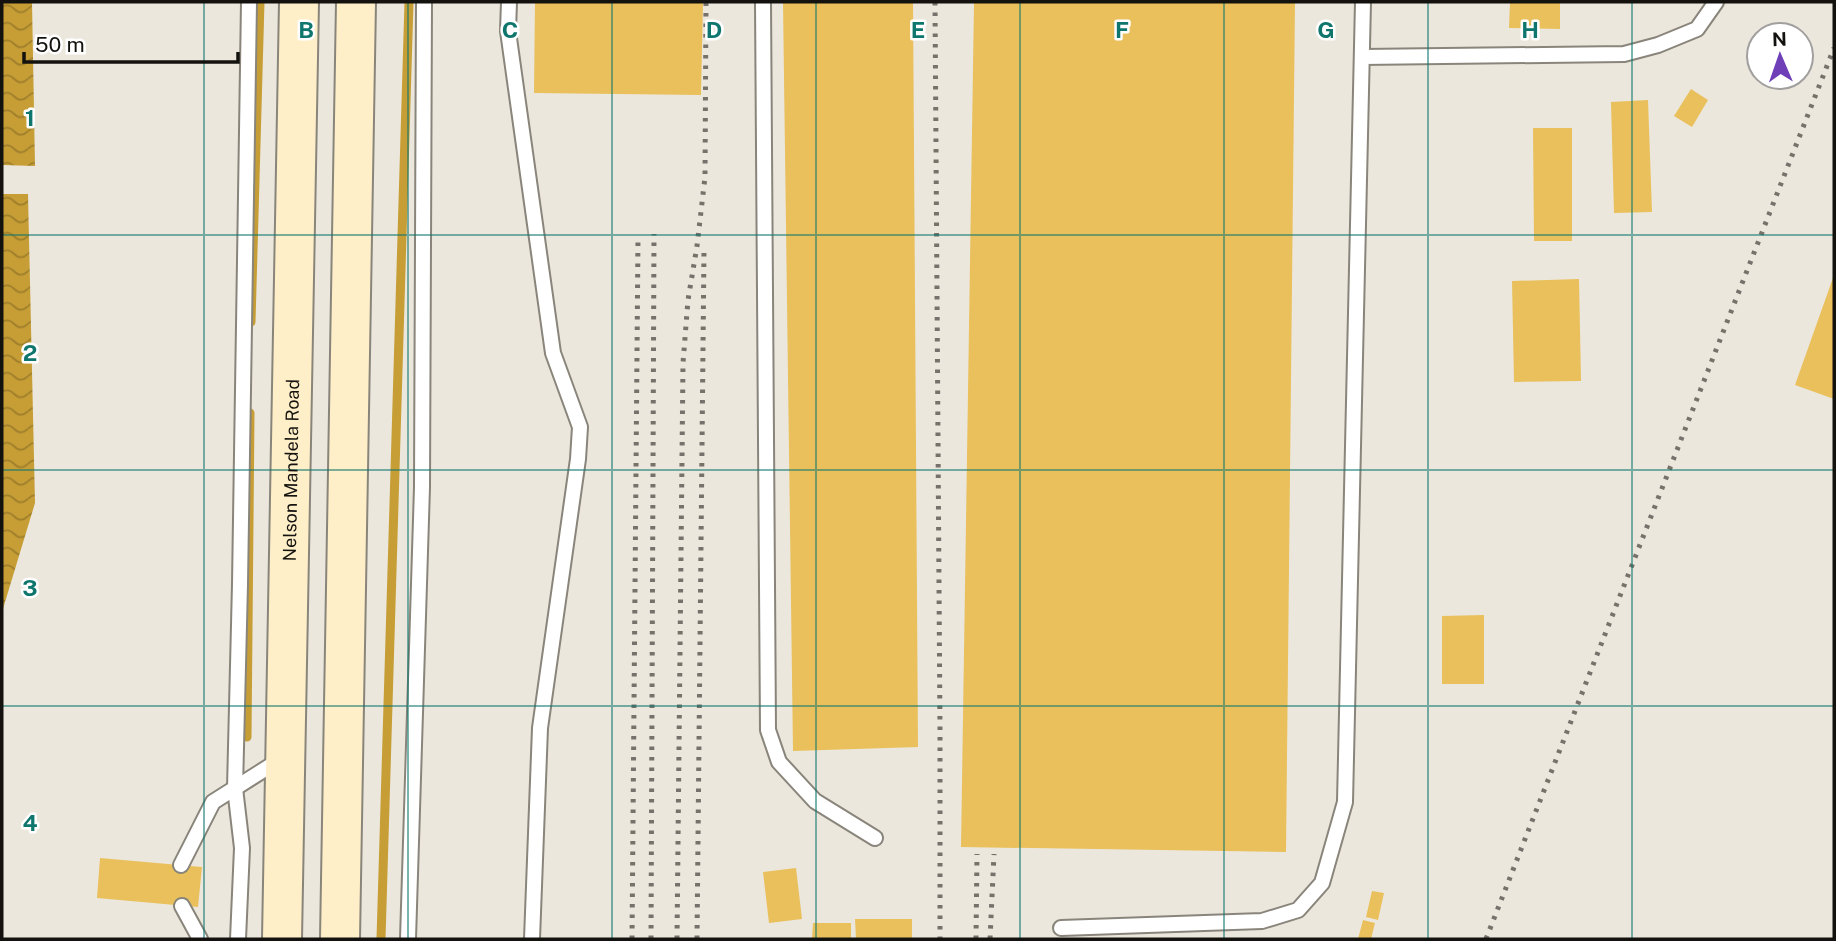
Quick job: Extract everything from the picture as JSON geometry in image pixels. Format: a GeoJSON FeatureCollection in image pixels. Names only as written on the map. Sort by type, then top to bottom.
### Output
{"type":"FeatureCollection","features":[{"type":"Feature","properties":{"kind":"main road","name":"Nelson Mandela Road"},"geometry":{"type":"LineString","coordinates":[[282,939],[299,2]]}},
{"type":"Feature","properties":{"kind":"main road"},"geometry":{"type":"LineString","coordinates":[[340,939],[356,2]]}},
{"type":"Feature","properties":{"kind":"lane"},"geometry":{"type":"LineString","coordinates":[[238,939],[242,848],[235,788],[249,2]]}},
{"type":"Feature","properties":{"kind":"lane"},"geometry":{"type":"LineString","coordinates":[[408,939],[422,487],[424,2]]}},
{"type":"Feature","properties":{"kind":"lane"},"geometry":{"type":"LineString","coordinates":[[509,2],[508,31],[553,353],[580,427],[578,459],[540,728],[532,939]]}},
{"type":"Feature","properties":{"kind":"lane"},"geometry":{"type":"LineString","coordinates":[[763,2],[768,730],[779,762],[815,801],[875,838]]}},
{"type":"Feature","properties":{"kind":"lane"},"geometry":{"type":"LineString","coordinates":[[1061,928],[1262,921],[1298,910],[1322,883],[1345,802],[1363,2]]}},
{"type":"Feature","properties":{"kind":"lane"},"geometry":{"type":"LineString","coordinates":[[1362,57],[1624,54],[1658,45],[1697,29],[1716,2]]}},
{"type":"Feature","properties":{"kind":"lane"},"geometry":{"type":"LineString","coordinates":[[181,865],[213,802],[285,756]]}},
{"type":"Feature","properties":{"kind":"lane"},"geometry":{"type":"LineString","coordinates":[[182,906],[200,939]]}},
{"type":"Feature","properties":{"kind":"water"},"geometry":{"type":"Polygon","coordinates":[[[2,2],[32,2],[35,166],[2,165],[2,2]]]}},
{"type":"Feature","properties":{"kind":"water"},"geometry":{"type":"Polygon","coordinates":[[[2,194],[28,194],[35,503],[2,612],[2,194]]]}},
{"type":"Feature","properties":{"kind":"building"},"geometry":{"type":"Polygon","coordinates":[[[535,2],[703,2],[701,95],[534,93],[535,2]]]}},
{"type":"Feature","properties":{"kind":"building"},"geometry":{"type":"Polygon","coordinates":[[[783,2],[913,2],[918,747],[793,751],[783,2]]]}},
{"type":"Feature","properties":{"kind":"building"},"geometry":{"type":"Polygon","coordinates":[[[974,2],[1295,2],[1286,852],[961,847],[974,2]]]}},
{"type":"Feature","properties":{"kind":"building"},"geometry":{"type":"Polygon","coordinates":[[[1510,2],[1560,2],[1560,29],[1509,28],[1510,2]]]}},
{"type":"Feature","properties":{"kind":"building"},"geometry":{"type":"Polygon","coordinates":[[[1691,89],[1708,100],[1692,127],[1674,116],[1691,89]]]}},
{"type":"Feature","properties":{"kind":"building"},"geometry":{"type":"Polygon","coordinates":[[[1648,100],[1652,212],[1614,213],[1611,102],[1648,100]]]}},
{"type":"Feature","properties":{"kind":"building"},"geometry":{"type":"Polygon","coordinates":[[[1533,128],[1572,128],[1572,241],[1534,241],[1533,128]]]}},
{"type":"Feature","properties":{"kind":"building"},"geometry":{"type":"Polygon","coordinates":[[[1834,275],[1834,399],[1795,385],[1834,275]]]}},
{"type":"Feature","properties":{"kind":"building"},"geometry":{"type":"Polygon","coordinates":[[[1579,279],[1581,381],[1514,382],[1512,281],[1579,279]]]}},
{"type":"Feature","properties":{"kind":"building"},"geometry":{"type":"Polygon","coordinates":[[[1484,615],[1484,684],[1442,684],[1442,616],[1484,615]]]}},
{"type":"Feature","properties":{"kind":"building"},"geometry":{"type":"Polygon","coordinates":[[[100,858],[202,867],[198,907],[97,898],[100,858]]]}},
{"type":"Feature","properties":{"kind":"building"},"geometry":{"type":"Polygon","coordinates":[[[796,868],[802,919],[769,923],[763,872],[796,868]]]}},
{"type":"Feature","properties":{"kind":"building"},"geometry":{"type":"Polygon","coordinates":[[[1372,891],[1384,893],[1378,920],[1366,917],[1372,891]]]}},
{"type":"Feature","properties":{"kind":"building"},"geometry":{"type":"Polygon","coordinates":[[[855,919],[912,919],[912,939],[856,939],[855,919]]]}},
{"type":"Feature","properties":{"kind":"building"},"geometry":{"type":"Polygon","coordinates":[[[1363,920],[1375,923],[1371,939],[1358,939],[1363,920]]]}},
{"type":"Feature","properties":{"kind":"building"},"geometry":{"type":"Polygon","coordinates":[[[813,923],[851,923],[851,939],[812,939],[813,923]]]}},
{"type":"Feature","properties":{"kind":"waterway"},"geometry":{"type":"LineString","coordinates":[[251,322],[260,2]]}},
{"type":"Feature","properties":{"kind":"waterway"},"geometry":{"type":"LineString","coordinates":[[381,939],[409,2]]}},
{"type":"Feature","properties":{"kind":"waterway"},"geometry":{"type":"LineString","coordinates":[[247,737],[250,413]]}},
{"type":"Feature","properties":{"kind":"railway"},"geometry":{"type":"LineString","coordinates":[[677,939],[683,363],[688,300],[705,177],[706,2]]}},
{"type":"Feature","properties":{"kind":"railway"},"geometry":{"type":"LineString","coordinates":[[935,2],[940,939]]}},
{"type":"Feature","properties":{"kind":"railway"},"geometry":{"type":"LineString","coordinates":[[1486,939],[1834,48]]}},
{"type":"Feature","properties":{"kind":"railway"},"geometry":{"type":"LineString","coordinates":[[651,939],[654,234]]}},
{"type":"Feature","properties":{"kind":"railway"},"geometry":{"type":"LineString","coordinates":[[632,939],[638,236]]}},
{"type":"Feature","properties":{"kind":"railway"},"geometry":{"type":"LineString","coordinates":[[697,939],[704,250]]}},
{"type":"Feature","properties":{"kind":"railway"},"geometry":{"type":"LineString","coordinates":[[976,939],[977,854]]}},
{"type":"Feature","properties":{"kind":"railway"},"geometry":{"type":"LineString","coordinates":[[990,939],[994,854]]}}]}
